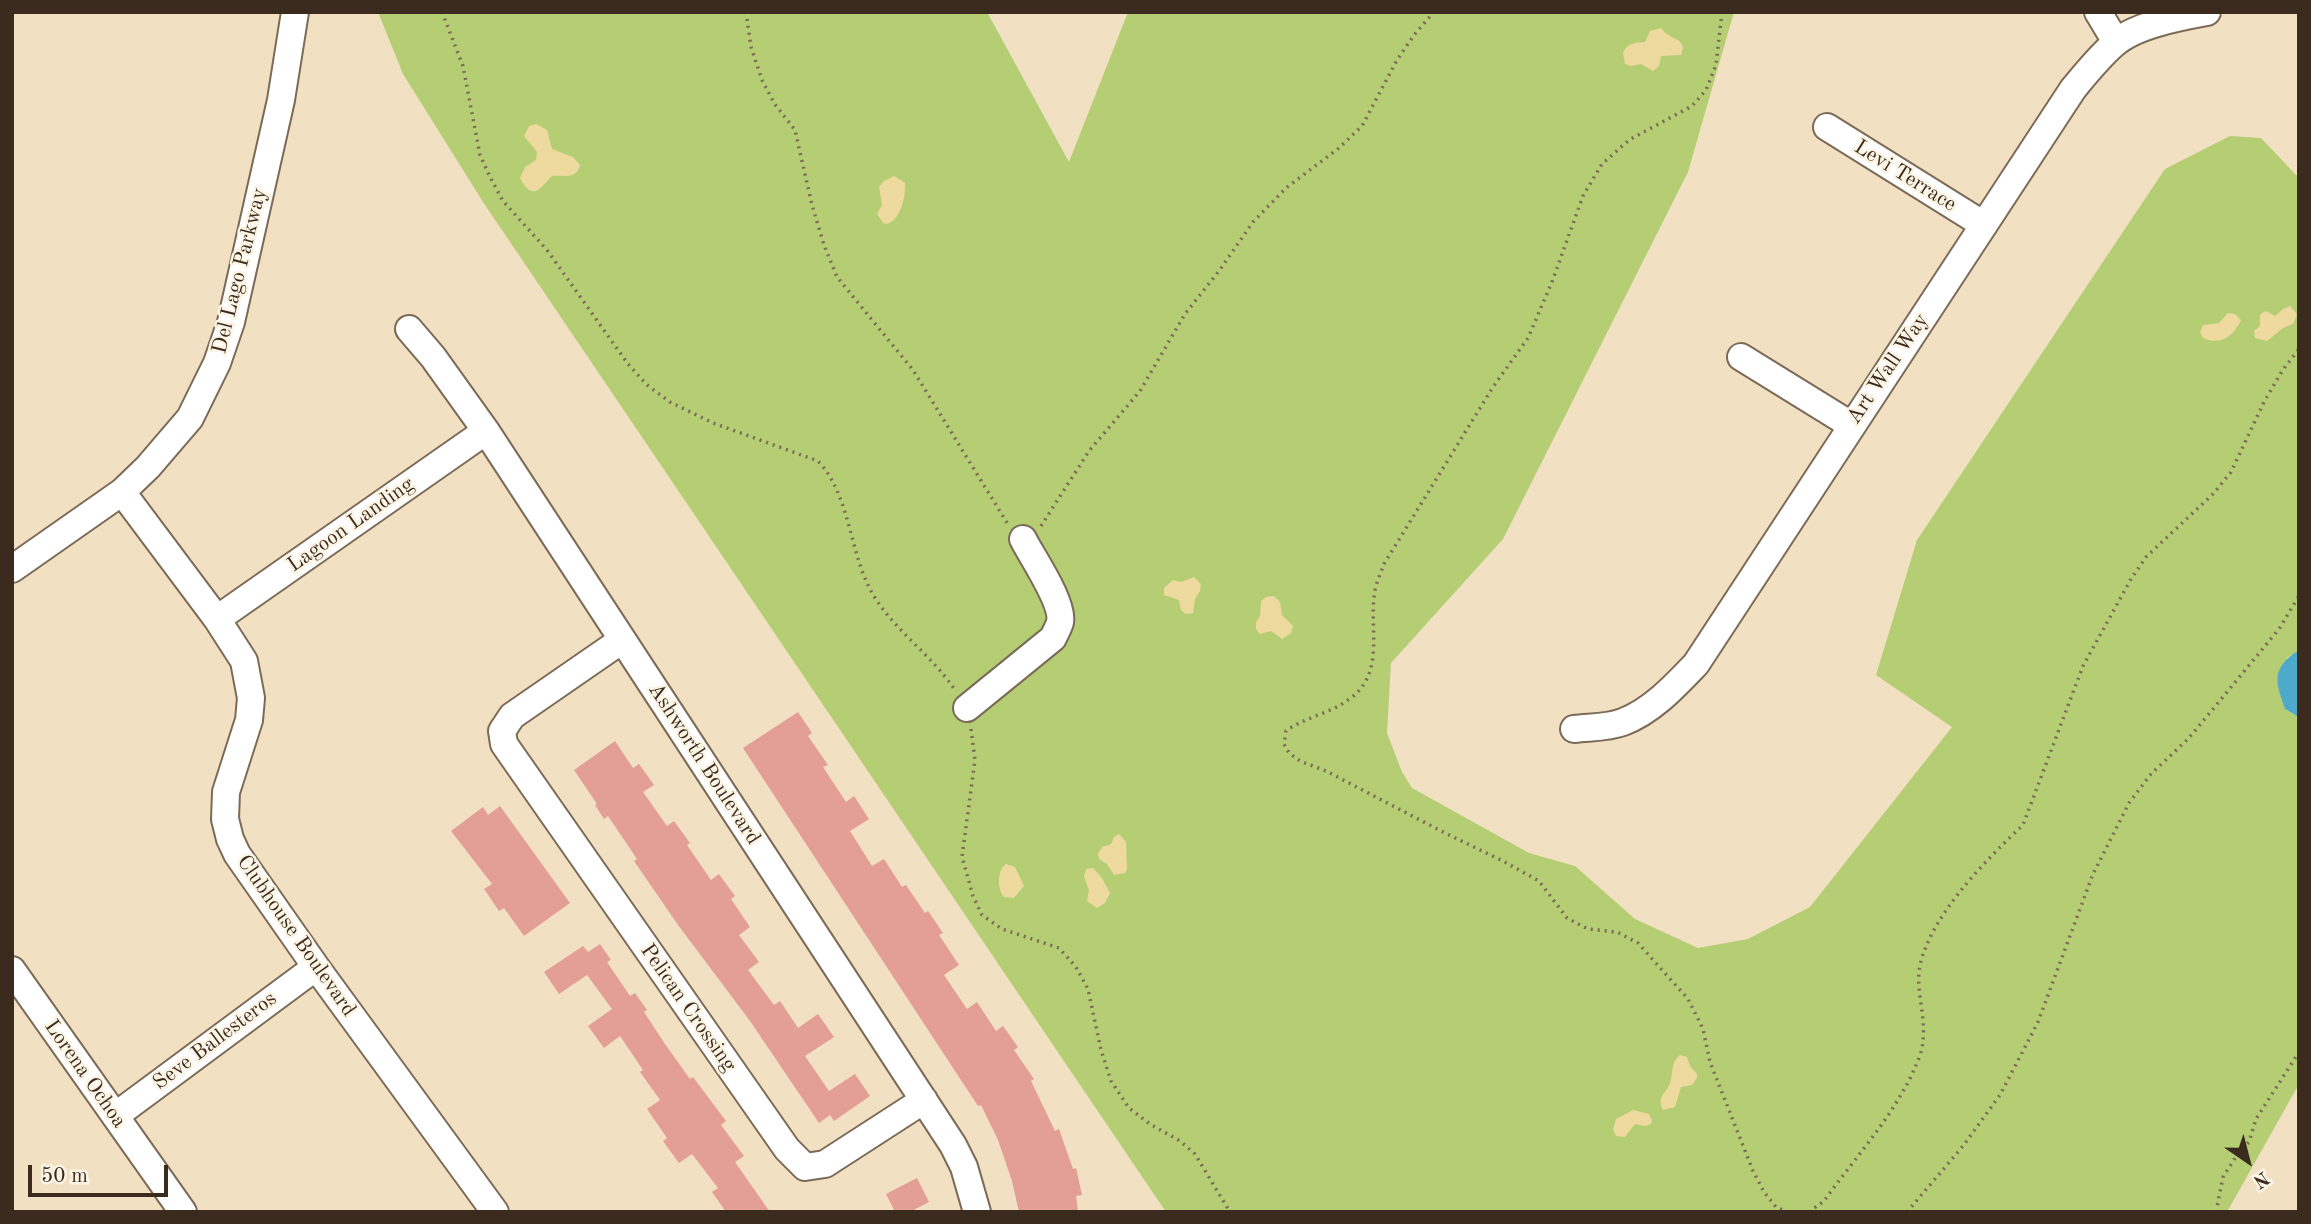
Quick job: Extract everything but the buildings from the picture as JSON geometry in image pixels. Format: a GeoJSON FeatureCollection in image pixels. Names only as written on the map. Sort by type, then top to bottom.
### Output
{"type":"FeatureCollection","features":[{"type":"Feature","properties":{"kind":"street","name":"Del Lago Parkway"},"geometry":{"type":"LineString","coordinates":[[12,569],[122,492],[148,467],[190,418],[217,363],[231,322],[278,113],[295,12]]}},
{"type":"Feature","properties":{"kind":"street"},"geometry":{"type":"LineString","coordinates":[[2098,12],[2116,42]]}},
{"type":"Feature","properties":{"kind":"street","name":"Art Wall Way"},"geometry":{"type":"LineString","coordinates":[[1574,729],[1610,726],[1625,721],[1675,687],[1696,664],[2073,89],[2116,42],[2172,19],[2207,12]]}},
{"type":"Feature","properties":{"kind":"street","name":"Levi Terrace"},"geometry":{"type":"LineString","coordinates":[[1827,127],[1984,225]]}},
{"type":"Feature","properties":{"kind":"street","name":"Ashworth Boulevard"},"geometry":{"type":"LineString","coordinates":[[409,329],[433,357],[486,431],[953,1145],[964,1167],[977,1212]]}},
{"type":"Feature","properties":{"kind":"street"},"geometry":{"type":"LineString","coordinates":[[1741,358],[1851,425]]}},
{"type":"Feature","properties":{"kind":"street","name":"Lagoon Landing"},"geometry":{"type":"LineString","coordinates":[[217,619],[486,431]]}},
{"type":"Feature","properties":{"kind":"street","name":"Clubhouse Boulevard"},"geometry":{"type":"LineString","coordinates":[[122,492],[217,619],[244,661],[251,698],[249,720],[226,792],[225,819],[237,854],[495,1212]]}},
{"type":"Feature","properties":{"kind":"street"},"geometry":{"type":"LineString","coordinates":[[967,708],[1053,638],[1060,624],[1060,613],[1055,599],[1023,539]]}},
{"type":"Feature","properties":{"kind":"street","name":"Pelican Crossing"},"geometry":{"type":"LineString","coordinates":[[622,640],[512,716],[502,731],[504,744],[788,1149],[805,1167],[825,1164],[924,1100]]}},
{"type":"Feature","properties":{"kind":"street","name":"Seve Ballesteros"},"geometry":{"type":"LineString","coordinates":[[115,1116],[316,967]]}},
{"type":"Feature","properties":{"kind":"street","name":"Lorena Ochoa"},"geometry":{"type":"LineString","coordinates":[[12,970],[183,1212]]}},
{"type":"Feature","properties":{"kind":"path"},"geometry":{"type":"LineString","coordinates":[[442,12],[463,66],[480,155],[503,201],[547,250],[628,364],[647,385],[670,402],[713,423],[818,461],[829,473],[871,590],[887,613],[952,685],[967,708],[975,760],[962,858],[973,896],[982,915],[1002,929],[1059,948],[1076,967],[1088,989],[1111,1081],[1129,1108],[1150,1124],[1181,1141],[1195,1154],[1230,1212]]}},
{"type":"Feature","properties":{"kind":"path"},"geometry":{"type":"LineString","coordinates":[[746,12],[754,58],[774,103],[794,130],[811,205],[837,277],[913,370],[1013,531],[1023,539],[1035,533],[1058,502],[1088,451],[1140,391],[1185,314],[1253,222],[1286,188],[1339,148],[1362,126],[1397,60],[1434,12]]}},
{"type":"Feature","properties":{"kind":"path"},"geometry":{"type":"LineString","coordinates":[[1722,12],[1716,65],[1706,90],[1692,106],[1629,140],[1602,164],[1583,195],[1552,282],[1528,338],[1493,387],[1384,564],[1375,590],[1373,665],[1364,685],[1349,700],[1300,721],[1286,731],[1284,744],[1289,753],[1300,761],[1326,771],[1539,881],[1567,918],[1588,929],[1616,932],[1637,943],[1688,999],[1703,1029],[1710,1062],[1753,1171],[1776,1207],[1787,1212]]}},
{"type":"Feature","properties":{"kind":"path"},"geometry":{"type":"LineString","coordinates":[[1809,1212],[1824,1201],[1898,1099],[1914,1069],[1924,1041],[1919,989],[1920,966],[1930,940],[1947,909],[2023,825],[2083,666],[2131,579],[2146,557],[2213,494],[2231,472],[2264,401],[2299,349]]}},
{"type":"Feature","properties":{"kind":"path"},"geometry":{"type":"LineString","coordinates":[[1907,1212],[1964,1146],[2000,1095],[2038,1022],[2093,874],[2129,803],[2151,774],[2188,739],[2279,629],[2299,596]]}},
{"type":"Feature","properties":{"kind":"path"},"geometry":{"type":"LineString","coordinates":[[2216,1212],[2223,1177],[2249,1142],[2256,1119],[2299,1052]]}},
{"type":"Feature","properties":{"kind":"green space"},"geometry":{"type":"Polygon","coordinates":[[[378,12],[987,12],[1069,162],[1128,12],[1734,12],[1688,172],[1503,539],[1391,663],[1387,733],[1402,772],[1412,788],[1529,853],[1575,866],[1635,919],[1698,948],[1748,939],[1810,907],[1952,727],[1876,675],[1917,540],[2165,169],[2230,136],[2261,138],[2299,178],[2299,650],[2287,658],[2285,709],[2299,717],[2299,1084],[2227,1212],[1166,1212],[483,202],[403,74],[378,12]]]}},
{"type":"Feature","properties":{"kind":"sand"},"geometry":{"type":"Polygon","coordinates":[[[1661,28],[1681,44],[1681,55],[1661,56],[1659,66],[1653,71],[1641,64],[1625,64],[1623,53],[1627,47],[1645,42],[1650,31],[1661,28]]]}},
{"type":"Feature","properties":{"kind":"sand"},"geometry":{"type":"Polygon","coordinates":[[[536,124],[547,130],[552,149],[573,157],[580,165],[573,175],[552,176],[533,191],[525,186],[520,178],[525,167],[536,160],[537,152],[524,136],[529,126],[536,124]]]}},
{"type":"Feature","properties":{"kind":"sand"},"geometry":{"type":"Polygon","coordinates":[[[894,176],[905,183],[903,202],[894,220],[884,224],[877,214],[882,205],[879,187],[894,176]]]}},
{"type":"Feature","properties":{"kind":"sand"},"geometry":{"type":"Polygon","coordinates":[[[2290,306],[2297,314],[2293,324],[2283,328],[2267,341],[2255,338],[2254,331],[2260,326],[2261,314],[2266,311],[2275,316],[2290,306]]]}},
{"type":"Feature","properties":{"kind":"sand"},"geometry":{"type":"Polygon","coordinates":[[[2228,313],[2235,314],[2241,320],[2230,335],[2215,341],[2203,338],[2200,332],[2203,325],[2219,323],[2228,313]]]}},
{"type":"Feature","properties":{"kind":"sand"},"geometry":{"type":"Polygon","coordinates":[[[1194,577],[1201,584],[1200,591],[1195,599],[1193,613],[1186,614],[1181,610],[1179,600],[1164,595],[1164,588],[1173,580],[1181,582],[1194,577]]]}},
{"type":"Feature","properties":{"kind":"sand"},"geometry":{"type":"Polygon","coordinates":[[[1274,596],[1280,602],[1282,615],[1293,626],[1291,633],[1282,639],[1271,631],[1260,634],[1256,629],[1261,601],[1274,596]]]}},
{"type":"Feature","properties":{"kind":"sand"},"geometry":{"type":"Polygon","coordinates":[[[1119,834],[1126,842],[1127,869],[1125,873],[1114,875],[1107,864],[1099,859],[1098,854],[1102,847],[1111,844],[1119,834]]]}},
{"type":"Feature","properties":{"kind":"sand"},"geometry":{"type":"Polygon","coordinates":[[[1006,864],[1015,867],[1024,886],[1014,898],[1004,897],[1000,889],[1000,875],[1006,864]]]}},
{"type":"Feature","properties":{"kind":"sand"},"geometry":{"type":"Polygon","coordinates":[[[1093,868],[1110,893],[1105,903],[1097,908],[1087,901],[1089,890],[1084,877],[1086,869],[1093,868]]]}},
{"type":"Feature","properties":{"kind":"sand"},"geometry":{"type":"Polygon","coordinates":[[[1680,1055],[1687,1057],[1697,1078],[1692,1085],[1681,1087],[1675,1107],[1663,1110],[1661,1098],[1670,1083],[1675,1061],[1680,1055]]]}},
{"type":"Feature","properties":{"kind":"sand"},"geometry":{"type":"Polygon","coordinates":[[[1633,1110],[1649,1114],[1651,1124],[1635,1124],[1625,1137],[1616,1136],[1613,1129],[1616,1119],[1633,1110]]]}},
{"type":"Feature","properties":{"kind":"water"},"geometry":{"type":"Polygon","coordinates":[[[2299,650],[2299,717],[2285,709],[2279,691],[2278,676],[2284,663],[2299,650]]]}}]}
